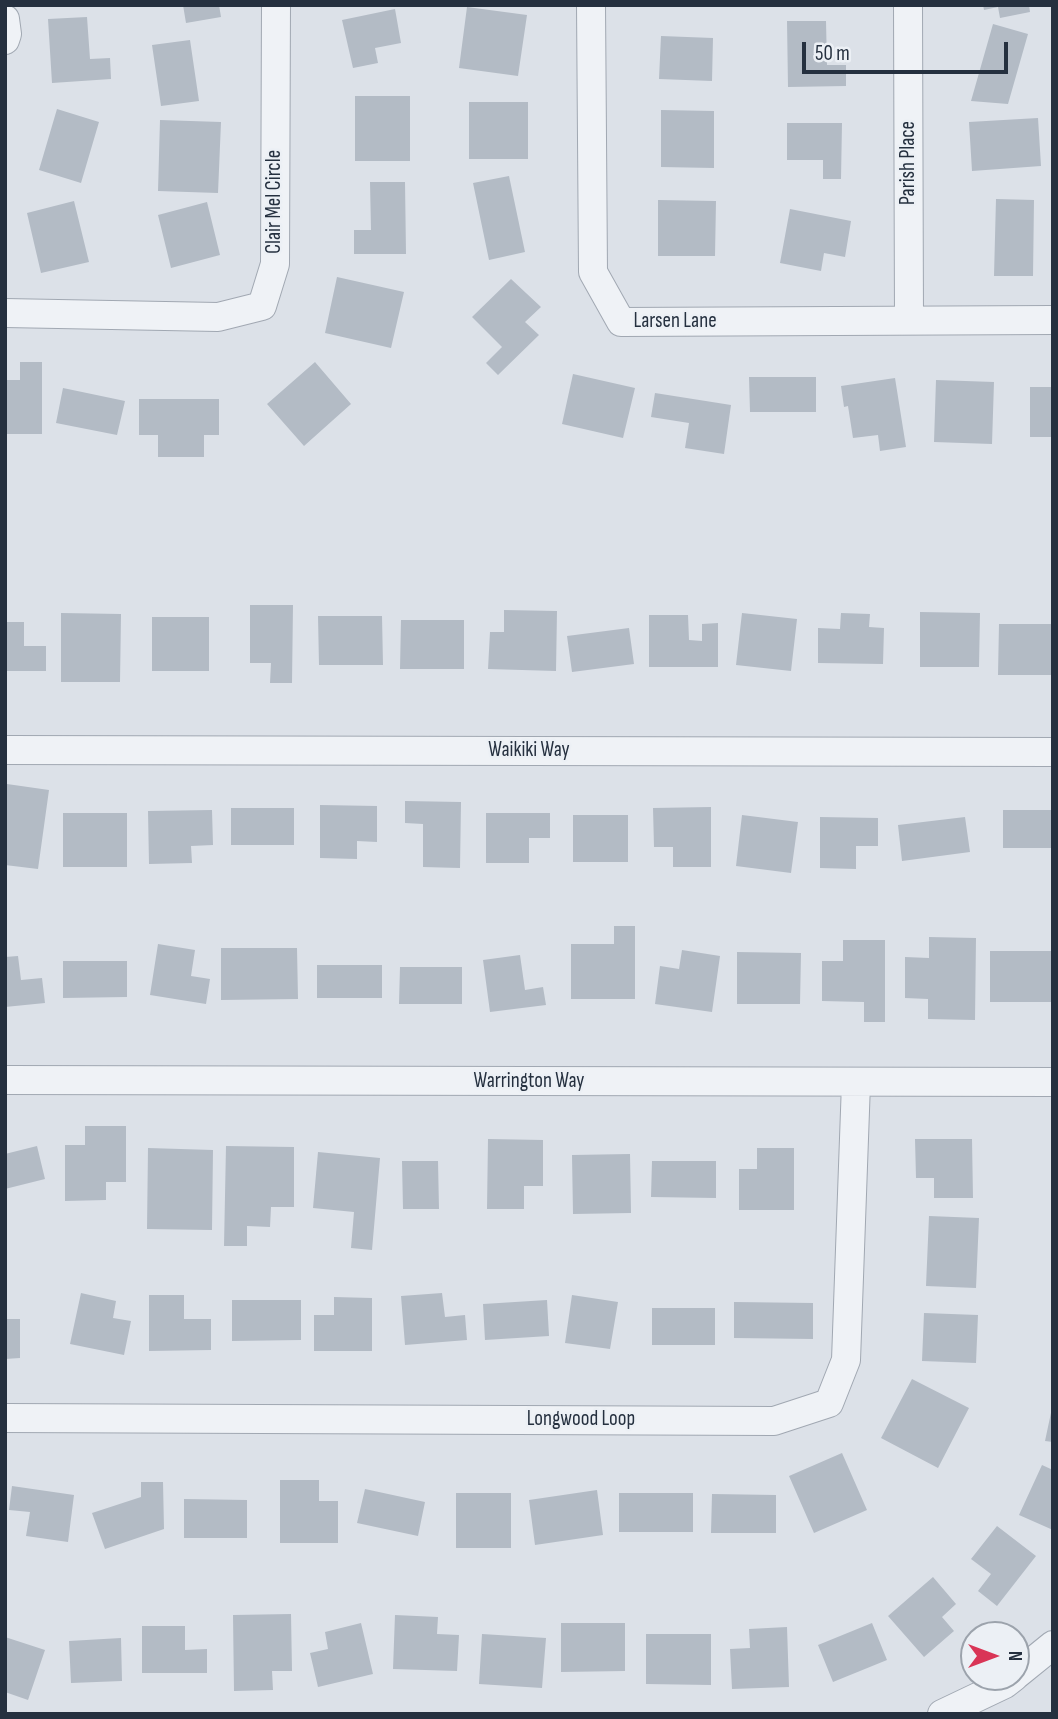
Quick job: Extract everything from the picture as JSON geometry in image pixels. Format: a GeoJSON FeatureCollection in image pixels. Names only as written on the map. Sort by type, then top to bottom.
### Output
{"type":"FeatureCollection","features":[{"type":"Feature","properties":{"kind":"street","name":"Clair Mel Circle"},"geometry":{"type":"LineString","coordinates":[[5,313],[218,317],[262,306],[275,264],[276,5]]}},
{"type":"Feature","properties":{"kind":"street","name":"Larsen Lane"},"geometry":{"type":"LineString","coordinates":[[591,5],[593,272],[621,322],[1053,320]]}},
{"type":"Feature","properties":{"kind":"street","name":"Parish Place"},"geometry":{"type":"LineString","coordinates":[[908,5],[909,320]]}},
{"type":"Feature","properties":{"kind":"street"},"geometry":{"type":"LineString","coordinates":[[5,19],[5,40]]}},
{"type":"Feature","properties":{"kind":"street","name":"Waikiki Way"},"geometry":{"type":"LineString","coordinates":[[5,750],[1053,752]]}},
{"type":"Feature","properties":{"kind":"street","name":"Warrington Way"},"geometry":{"type":"LineString","coordinates":[[5,1080],[1053,1082]]}},
{"type":"Feature","properties":{"kind":"street","name":"Longwood Loop"},"geometry":{"type":"LineString","coordinates":[[5,1419],[774,1421],[830,1402],[846,1360],[856,1083]]}},
{"type":"Feature","properties":{"kind":"street"},"geometry":{"type":"LineString","coordinates":[[1030,1664],[1053,1645]]}},
{"type":"Feature","properties":{"kind":"street"},"geometry":{"type":"LineString","coordinates":[[942,1714],[990,1691]]}},
{"type":"Feature","properties":{"kind":"building"},"geometry":{"type":"Polygon","coordinates":[[[183,5],[219,5],[221,17],[186,23],[183,5]]]}},
{"type":"Feature","properties":{"kind":"building"},"geometry":{"type":"Polygon","coordinates":[[[983,5],[1029,5],[1030,12],[1000,18],[998,7],[984,10],[983,5]]]}},
{"type":"Feature","properties":{"kind":"building"},"geometry":{"type":"Polygon","coordinates":[[[467,7],[527,15],[518,76],[459,68],[467,7]]]}},
{"type":"Feature","properties":{"kind":"building"},"geometry":{"type":"Polygon","coordinates":[[[395,9],[401,43],[375,48],[378,63],[353,68],[342,20],[395,9]]]}},
{"type":"Feature","properties":{"kind":"building"},"geometry":{"type":"Polygon","coordinates":[[[87,17],[90,59],[110,58],[111,79],[52,83],[48,19],[87,17]]]}},
{"type":"Feature","properties":{"kind":"building"},"geometry":{"type":"Polygon","coordinates":[[[787,21],[826,21],[827,65],[846,65],[846,86],[788,87],[787,21]]]}},
{"type":"Feature","properties":{"kind":"building"},"geometry":{"type":"Polygon","coordinates":[[[993,24],[1028,34],[1008,104],[971,101],[993,24]]]}},
{"type":"Feature","properties":{"kind":"building"},"geometry":{"type":"Polygon","coordinates":[[[661,36],[713,38],[712,81],[659,79],[661,36]]]}},
{"type":"Feature","properties":{"kind":"building"},"geometry":{"type":"Polygon","coordinates":[[[190,40],[199,101],[161,106],[152,45],[190,40]]]}},
{"type":"Feature","properties":{"kind":"building"},"geometry":{"type":"Polygon","coordinates":[[[355,96],[410,96],[410,161],[355,161],[355,96]]]}},
{"type":"Feature","properties":{"kind":"building"},"geometry":{"type":"Polygon","coordinates":[[[469,102],[528,102],[528,159],[469,159],[469,102]]]}},
{"type":"Feature","properties":{"kind":"building"},"geometry":{"type":"Polygon","coordinates":[[[57,109],[99,122],[81,183],[39,170],[57,109]]]}},
{"type":"Feature","properties":{"kind":"building"},"geometry":{"type":"Polygon","coordinates":[[[661,110],[714,111],[714,168],[661,167],[661,110]]]}},
{"type":"Feature","properties":{"kind":"building"},"geometry":{"type":"Polygon","coordinates":[[[1038,118],[1041,166],[972,171],[969,122],[1038,118]]]}},
{"type":"Feature","properties":{"kind":"building"},"geometry":{"type":"Polygon","coordinates":[[[160,120],[221,122],[218,193],[158,191],[160,120]]]}},
{"type":"Feature","properties":{"kind":"building"},"geometry":{"type":"Polygon","coordinates":[[[787,123],[842,123],[841,179],[823,179],[823,160],[787,160],[787,123]]]}},
{"type":"Feature","properties":{"kind":"building"},"geometry":{"type":"Polygon","coordinates":[[[509,176],[525,252],[489,260],[473,183],[509,176]]]}},
{"type":"Feature","properties":{"kind":"building"},"geometry":{"type":"Polygon","coordinates":[[[370,182],[405,182],[406,254],[354,254],[354,230],[371,230],[370,182]]]}},
{"type":"Feature","properties":{"kind":"building"},"geometry":{"type":"Polygon","coordinates":[[[996,199],[1034,200],[1033,276],[994,276],[996,199]]]}},
{"type":"Feature","properties":{"kind":"building"},"geometry":{"type":"Polygon","coordinates":[[[658,200],[716,201],[715,256],[658,256],[658,200]]]}},
{"type":"Feature","properties":{"kind":"building"},"geometry":{"type":"Polygon","coordinates":[[[74,201],[89,262],[41,273],[27,213],[74,201]]]}},
{"type":"Feature","properties":{"kind":"building"},"geometry":{"type":"Polygon","coordinates":[[[207,202],[220,255],[171,268],[158,215],[207,202]]]}},
{"type":"Feature","properties":{"kind":"building"},"geometry":{"type":"Polygon","coordinates":[[[790,209],[851,221],[845,257],[824,253],[821,271],[780,263],[790,209]]]}},
{"type":"Feature","properties":{"kind":"building"},"geometry":{"type":"Polygon","coordinates":[[[337,277],[404,292],[391,348],[325,333],[337,277]]]}},
{"type":"Feature","properties":{"kind":"building"},"geometry":{"type":"Polygon","coordinates":[[[511,279],[541,307],[525,322],[539,335],[498,375],[486,363],[502,347],[472,317],[511,279]]]}},
{"type":"Feature","properties":{"kind":"building"},"geometry":{"type":"Polygon","coordinates":[[[20,362],[42,362],[42,434],[5,434],[5,380],[20,380],[20,362]]]}},
{"type":"Feature","properties":{"kind":"building"},"geometry":{"type":"Polygon","coordinates":[[[315,362],[351,404],[304,446],[267,404],[315,362]]]}},
{"type":"Feature","properties":{"kind":"building"},"geometry":{"type":"Polygon","coordinates":[[[573,374],[635,388],[623,438],[562,424],[573,374]]]}},
{"type":"Feature","properties":{"kind":"building"},"geometry":{"type":"Polygon","coordinates":[[[749,377],[816,377],[816,412],[750,412],[749,377]]]}},
{"type":"Feature","properties":{"kind":"building"},"geometry":{"type":"Polygon","coordinates":[[[895,378],[906,447],[880,451],[878,435],[853,438],[848,406],[844,407],[841,386],[895,378]]]}},
{"type":"Feature","properties":{"kind":"building"},"geometry":{"type":"Polygon","coordinates":[[[936,380],[994,382],[992,444],[934,442],[936,380]]]}},
{"type":"Feature","properties":{"kind":"building"},"geometry":{"type":"Polygon","coordinates":[[[1030,387],[1053,387],[1053,437],[1030,437],[1030,387]]]}},
{"type":"Feature","properties":{"kind":"building"},"geometry":{"type":"Polygon","coordinates":[[[63,388],[125,401],[117,435],[56,423],[63,388]]]}},
{"type":"Feature","properties":{"kind":"building"},"geometry":{"type":"Polygon","coordinates":[[[655,393],[731,405],[724,454],[685,448],[689,423],[651,417],[655,393]]]}},
{"type":"Feature","properties":{"kind":"building"},"geometry":{"type":"Polygon","coordinates":[[[139,399],[219,399],[219,435],[204,435],[204,457],[158,457],[158,435],[139,435],[139,399]]]}},
{"type":"Feature","properties":{"kind":"building"},"geometry":{"type":"Polygon","coordinates":[[[250,605],[293,605],[292,683],[270,683],[271,663],[250,663],[250,605]]]}},
{"type":"Feature","properties":{"kind":"building"},"geometry":{"type":"Polygon","coordinates":[[[504,610],[557,611],[556,671],[488,669],[490,632],[504,632],[504,610]]]}},
{"type":"Feature","properties":{"kind":"building"},"geometry":{"type":"Polygon","coordinates":[[[920,612],[980,613],[979,667],[920,667],[920,612]]]}},
{"type":"Feature","properties":{"kind":"building"},"geometry":{"type":"Polygon","coordinates":[[[61,613],[121,614],[120,682],[61,682],[61,613]]]}},
{"type":"Feature","properties":{"kind":"building"},"geometry":{"type":"Polygon","coordinates":[[[742,613],[797,619],[791,671],[736,665],[742,613]]]}},
{"type":"Feature","properties":{"kind":"building"},"geometry":{"type":"Polygon","coordinates":[[[841,613],[870,614],[869,627],[884,628],[883,664],[818,663],[818,628],[840,629],[841,613]]]}},
{"type":"Feature","properties":{"kind":"building"},"geometry":{"type":"Polygon","coordinates":[[[649,615],[688,615],[689,640],[702,641],[702,624],[718,623],[718,667],[649,667],[649,615]]]}},
{"type":"Feature","properties":{"kind":"building"},"geometry":{"type":"Polygon","coordinates":[[[318,616],[382,616],[383,665],[319,665],[318,616]]]}},
{"type":"Feature","properties":{"kind":"building"},"geometry":{"type":"Polygon","coordinates":[[[152,617],[209,617],[209,671],[152,671],[152,617]]]}},
{"type":"Feature","properties":{"kind":"building"},"geometry":{"type":"Polygon","coordinates":[[[401,620],[464,620],[464,669],[400,669],[401,620]]]}},
{"type":"Feature","properties":{"kind":"building"},"geometry":{"type":"Polygon","coordinates":[[[5,622],[24,622],[24,646],[46,646],[46,671],[5,671],[5,622]]]}},
{"type":"Feature","properties":{"kind":"building"},"geometry":{"type":"Polygon","coordinates":[[[999,624],[1053,624],[1053,675],[998,675],[999,624]]]}},
{"type":"Feature","properties":{"kind":"building"},"geometry":{"type":"Polygon","coordinates":[[[629,628],[634,664],[572,672],[567,636],[629,628]]]}},
{"type":"Feature","properties":{"kind":"building"},"geometry":{"type":"Polygon","coordinates":[[[7,784],[49,790],[38,869],[5,865],[7,784]]]}},
{"type":"Feature","properties":{"kind":"building"},"geometry":{"type":"Polygon","coordinates":[[[405,801],[461,802],[460,868],[423,867],[423,824],[405,823],[405,801]]]}},
{"type":"Feature","properties":{"kind":"building"},"geometry":{"type":"Polygon","coordinates":[[[320,805],[377,806],[377,842],[357,841],[357,859],[320,858],[320,805]]]}},
{"type":"Feature","properties":{"kind":"building"},"geometry":{"type":"Polygon","coordinates":[[[711,807],[711,867],[673,867],[673,847],[654,847],[653,808],[711,807]]]}},
{"type":"Feature","properties":{"kind":"building"},"geometry":{"type":"Polygon","coordinates":[[[231,808],[294,808],[294,845],[231,845],[231,808]]]}},
{"type":"Feature","properties":{"kind":"building"},"geometry":{"type":"Polygon","coordinates":[[[212,810],[213,845],[191,846],[192,863],[149,864],[148,811],[212,810]]]}},
{"type":"Feature","properties":{"kind":"building"},"geometry":{"type":"Polygon","coordinates":[[[1003,810],[1052,810],[1052,848],[1003,848],[1003,810]]]}},
{"type":"Feature","properties":{"kind":"building"},"geometry":{"type":"Polygon","coordinates":[[[63,813],[127,813],[127,867],[63,867],[63,813]]]}},
{"type":"Feature","properties":{"kind":"building"},"geometry":{"type":"Polygon","coordinates":[[[486,813],[550,813],[550,838],[529,838],[529,863],[486,863],[486,813]]]}},
{"type":"Feature","properties":{"kind":"building"},"geometry":{"type":"Polygon","coordinates":[[[573,815],[628,815],[628,862],[573,862],[573,815]]]}},
{"type":"Feature","properties":{"kind":"building"},"geometry":{"type":"Polygon","coordinates":[[[742,815],[798,822],[791,873],[736,866],[742,815]]]}},
{"type":"Feature","properties":{"kind":"building"},"geometry":{"type":"Polygon","coordinates":[[[820,817],[878,818],[878,846],[856,846],[856,869],[820,868],[820,817]]]}},
{"type":"Feature","properties":{"kind":"building"},"geometry":{"type":"Polygon","coordinates":[[[965,817],[970,852],[902,861],[898,825],[965,817]]]}},
{"type":"Feature","properties":{"kind":"building"},"geometry":{"type":"Polygon","coordinates":[[[614,926],[635,926],[635,999],[571,999],[571,944],[614,944],[614,926]]]}},
{"type":"Feature","properties":{"kind":"building"},"geometry":{"type":"Polygon","coordinates":[[[929,937],[976,938],[975,1020],[928,1019],[928,999],[905,998],[905,957],[929,958],[929,937]]]}},
{"type":"Feature","properties":{"kind":"building"},"geometry":{"type":"Polygon","coordinates":[[[843,940],[885,940],[885,1022],[864,1022],[864,1002],[822,1001],[822,961],[843,961],[843,940]]]}},
{"type":"Feature","properties":{"kind":"building"},"geometry":{"type":"Polygon","coordinates":[[[158,944],[195,950],[191,976],[210,979],[206,1004],[150,995],[158,944]]]}},
{"type":"Feature","properties":{"kind":"building"},"geometry":{"type":"Polygon","coordinates":[[[221,948],[297,948],[298,999],[221,1000],[221,948]]]}},
{"type":"Feature","properties":{"kind":"building"},"geometry":{"type":"Polygon","coordinates":[[[682,950],[720,956],[712,1012],[655,1004],[660,966],[679,969],[682,950]]]}},
{"type":"Feature","properties":{"kind":"building"},"geometry":{"type":"Polygon","coordinates":[[[990,951],[1053,951],[1053,1002],[990,1002],[990,951]]]}},
{"type":"Feature","properties":{"kind":"building"},"geometry":{"type":"Polygon","coordinates":[[[737,952],[801,953],[800,1004],[737,1004],[737,952]]]}},
{"type":"Feature","properties":{"kind":"building"},"geometry":{"type":"Polygon","coordinates":[[[520,955],[525,990],[543,987],[546,1005],[490,1012],[483,960],[520,955]]]}},
{"type":"Feature","properties":{"kind":"building"},"geometry":{"type":"Polygon","coordinates":[[[18,956],[21,980],[42,978],[45,1003],[5,1007],[5,957],[18,956]]]}},
{"type":"Feature","properties":{"kind":"building"},"geometry":{"type":"Polygon","coordinates":[[[63,961],[127,961],[127,997],[63,998],[63,961]]]}},
{"type":"Feature","properties":{"kind":"building"},"geometry":{"type":"Polygon","coordinates":[[[317,965],[382,965],[382,998],[317,998],[317,965]]]}},
{"type":"Feature","properties":{"kind":"building"},"geometry":{"type":"Polygon","coordinates":[[[400,967],[462,967],[462,1004],[399,1004],[400,967]]]}},
{"type":"Feature","properties":{"kind":"building"},"geometry":{"type":"Polygon","coordinates":[[[85,1126],[126,1126],[126,1182],[106,1182],[106,1200],[65,1201],[65,1145],[85,1145],[85,1126]]]}},
{"type":"Feature","properties":{"kind":"building"},"geometry":{"type":"Polygon","coordinates":[[[488,1139],[543,1140],[543,1186],[524,1186],[524,1209],[487,1209],[488,1139]]]}},
{"type":"Feature","properties":{"kind":"building"},"geometry":{"type":"Polygon","coordinates":[[[915,1139],[972,1139],[973,1198],[934,1198],[934,1178],[916,1178],[915,1139]]]}},
{"type":"Feature","properties":{"kind":"building"},"geometry":{"type":"Polygon","coordinates":[[[37,1146],[45,1179],[5,1189],[5,1154],[37,1146]]]}},
{"type":"Feature","properties":{"kind":"building"},"geometry":{"type":"Polygon","coordinates":[[[226,1146],[294,1147],[294,1207],[271,1207],[270,1227],[247,1226],[247,1246],[224,1246],[226,1146]]]}},
{"type":"Feature","properties":{"kind":"building"},"geometry":{"type":"Polygon","coordinates":[[[148,1148],[213,1150],[212,1230],[147,1229],[148,1148]]]}},
{"type":"Feature","properties":{"kind":"building"},"geometry":{"type":"Polygon","coordinates":[[[757,1148],[794,1148],[794,1210],[739,1210],[739,1169],[757,1169],[757,1148]]]}},
{"type":"Feature","properties":{"kind":"building"},"geometry":{"type":"Polygon","coordinates":[[[318,1152],[380,1158],[372,1250],[351,1248],[354,1212],[313,1208],[318,1152]]]}},
{"type":"Feature","properties":{"kind":"building"},"geometry":{"type":"Polygon","coordinates":[[[630,1154],[631,1213],[573,1214],[572,1155],[630,1154]]]}},
{"type":"Feature","properties":{"kind":"building"},"geometry":{"type":"Polygon","coordinates":[[[402,1161],[438,1161],[439,1209],[403,1209],[402,1161]]]}},
{"type":"Feature","properties":{"kind":"building"},"geometry":{"type":"Polygon","coordinates":[[[652,1161],[716,1161],[716,1198],[651,1197],[652,1161]]]}},
{"type":"Feature","properties":{"kind":"building"},"geometry":{"type":"Polygon","coordinates":[[[929,1216],[979,1218],[976,1288],[926,1286],[929,1216]]]}},
{"type":"Feature","properties":{"kind":"building"},"geometry":{"type":"Polygon","coordinates":[[[81,1293],[116,1301],[113,1318],[131,1321],[124,1355],[70,1344],[81,1293]]]}},
{"type":"Feature","properties":{"kind":"building"},"geometry":{"type":"Polygon","coordinates":[[[442,1293],[445,1317],[465,1315],[467,1340],[405,1345],[401,1296],[442,1293]]]}},
{"type":"Feature","properties":{"kind":"building"},"geometry":{"type":"Polygon","coordinates":[[[149,1295],[184,1295],[184,1319],[211,1319],[211,1350],[149,1351],[149,1295]]]}},
{"type":"Feature","properties":{"kind":"building"},"geometry":{"type":"Polygon","coordinates":[[[572,1295],[618,1302],[610,1349],[565,1343],[572,1295]]]}},
{"type":"Feature","properties":{"kind":"building"},"geometry":{"type":"Polygon","coordinates":[[[334,1297],[372,1298],[372,1351],[314,1351],[314,1315],[334,1315],[334,1297]]]}},
{"type":"Feature","properties":{"kind":"building"},"geometry":{"type":"Polygon","coordinates":[[[232,1300],[301,1300],[301,1340],[232,1341],[232,1300]]]}},
{"type":"Feature","properties":{"kind":"building"},"geometry":{"type":"Polygon","coordinates":[[[547,1300],[549,1336],[485,1340],[483,1304],[547,1300]]]}},
{"type":"Feature","properties":{"kind":"building"},"geometry":{"type":"Polygon","coordinates":[[[734,1302],[813,1303],[813,1339],[734,1338],[734,1302]]]}},
{"type":"Feature","properties":{"kind":"building"},"geometry":{"type":"Polygon","coordinates":[[[652,1308],[715,1308],[715,1345],[652,1345],[652,1308]]]}},
{"type":"Feature","properties":{"kind":"building"},"geometry":{"type":"Polygon","coordinates":[[[924,1313],[978,1315],[976,1363],[922,1361],[924,1313]]]}},
{"type":"Feature","properties":{"kind":"building"},"geometry":{"type":"Polygon","coordinates":[[[5,1319],[20,1319],[20,1358],[5,1359],[5,1319]]]}},
{"type":"Feature","properties":{"kind":"building"},"geometry":{"type":"Polygon","coordinates":[[[912,1379],[969,1408],[938,1468],[881,1438],[912,1379]]]}},
{"type":"Feature","properties":{"kind":"building"},"geometry":{"type":"Polygon","coordinates":[[[1053,1408],[1053,1442],[1045,1441],[1053,1408]]]}},
{"type":"Feature","properties":{"kind":"building"},"geometry":{"type":"Polygon","coordinates":[[[842,1453],[867,1510],[814,1533],[789,1476],[842,1453]]]}},
{"type":"Feature","properties":{"kind":"building"},"geometry":{"type":"Polygon","coordinates":[[[1042,1465],[1053,1470],[1053,1530],[1019,1515],[1042,1465]]]}},
{"type":"Feature","properties":{"kind":"building"},"geometry":{"type":"Polygon","coordinates":[[[280,1480],[319,1480],[319,1501],[338,1501],[338,1543],[280,1543],[280,1480]]]}},
{"type":"Feature","properties":{"kind":"building"},"geometry":{"type":"Polygon","coordinates":[[[141,1482],[163,1482],[164,1529],[105,1549],[92,1513],[141,1497],[141,1482]]]}},
{"type":"Feature","properties":{"kind":"building"},"geometry":{"type":"Polygon","coordinates":[[[12,1486],[74,1495],[68,1542],[26,1536],[30,1512],[9,1510],[12,1486]]]}},
{"type":"Feature","properties":{"kind":"building"},"geometry":{"type":"Polygon","coordinates":[[[365,1489],[425,1502],[418,1536],[357,1523],[365,1489]]]}},
{"type":"Feature","properties":{"kind":"building"},"geometry":{"type":"Polygon","coordinates":[[[597,1490],[603,1535],[535,1545],[529,1500],[597,1490]]]}},
{"type":"Feature","properties":{"kind":"building"},"geometry":{"type":"Polygon","coordinates":[[[456,1493],[511,1493],[511,1548],[456,1548],[456,1493]]]}},
{"type":"Feature","properties":{"kind":"building"},"geometry":{"type":"Polygon","coordinates":[[[619,1493],[693,1493],[693,1532],[619,1532],[619,1493]]]}},
{"type":"Feature","properties":{"kind":"building"},"geometry":{"type":"Polygon","coordinates":[[[712,1494],[776,1495],[776,1533],[711,1533],[712,1494]]]}},
{"type":"Feature","properties":{"kind":"building"},"geometry":{"type":"Polygon","coordinates":[[[184,1499],[247,1500],[247,1538],[184,1538],[184,1499]]]}},
{"type":"Feature","properties":{"kind":"building"},"geometry":{"type":"Polygon","coordinates":[[[997,1526],[1036,1556],[997,1606],[978,1591],[991,1574],[971,1559],[997,1526]]]}},
{"type":"Feature","properties":{"kind":"building"},"geometry":{"type":"Polygon","coordinates":[[[933,1577],[956,1604],[942,1617],[954,1631],[924,1657],[888,1616],[933,1577]]]}},
{"type":"Feature","properties":{"kind":"building"},"geometry":{"type":"Polygon","coordinates":[[[291,1614],[292,1671],[272,1671],[273,1690],[234,1691],[233,1615],[291,1614]]]}},
{"type":"Feature","properties":{"kind":"building"},"geometry":{"type":"Polygon","coordinates":[[[395,1615],[438,1617],[437,1634],[459,1635],[457,1671],[393,1669],[395,1615]]]}},
{"type":"Feature","properties":{"kind":"building"},"geometry":{"type":"Polygon","coordinates":[[[361,1623],[373,1674],[318,1687],[310,1653],[328,1649],[325,1632],[361,1623]]]}},
{"type":"Feature","properties":{"kind":"building"},"geometry":{"type":"Polygon","coordinates":[[[561,1623],[625,1623],[625,1671],[561,1672],[561,1623]]]}},
{"type":"Feature","properties":{"kind":"building"},"geometry":{"type":"Polygon","coordinates":[[[872,1623],[887,1660],[833,1682],[818,1645],[872,1623]]]}},
{"type":"Feature","properties":{"kind":"building"},"geometry":{"type":"Polygon","coordinates":[[[142,1626],[185,1626],[185,1650],[207,1649],[207,1673],[142,1673],[142,1626]]]}},
{"type":"Feature","properties":{"kind":"building"},"geometry":{"type":"Polygon","coordinates":[[[787,1627],[789,1687],[732,1689],[730,1649],[750,1648],[749,1629],[787,1627]]]}},
{"type":"Feature","properties":{"kind":"building"},"geometry":{"type":"Polygon","coordinates":[[[482,1634],[546,1638],[542,1688],[479,1684],[482,1634]]]}},
{"type":"Feature","properties":{"kind":"building"},"geometry":{"type":"Polygon","coordinates":[[[646,1634],[711,1634],[711,1685],[646,1684],[646,1634]]]}},
{"type":"Feature","properties":{"kind":"building"},"geometry":{"type":"Polygon","coordinates":[[[5,1637],[45,1650],[28,1700],[5,1692],[5,1637]]]}},
{"type":"Feature","properties":{"kind":"building"},"geometry":{"type":"Polygon","coordinates":[[[121,1638],[122,1681],[71,1683],[69,1641],[121,1638]]]}}]}
